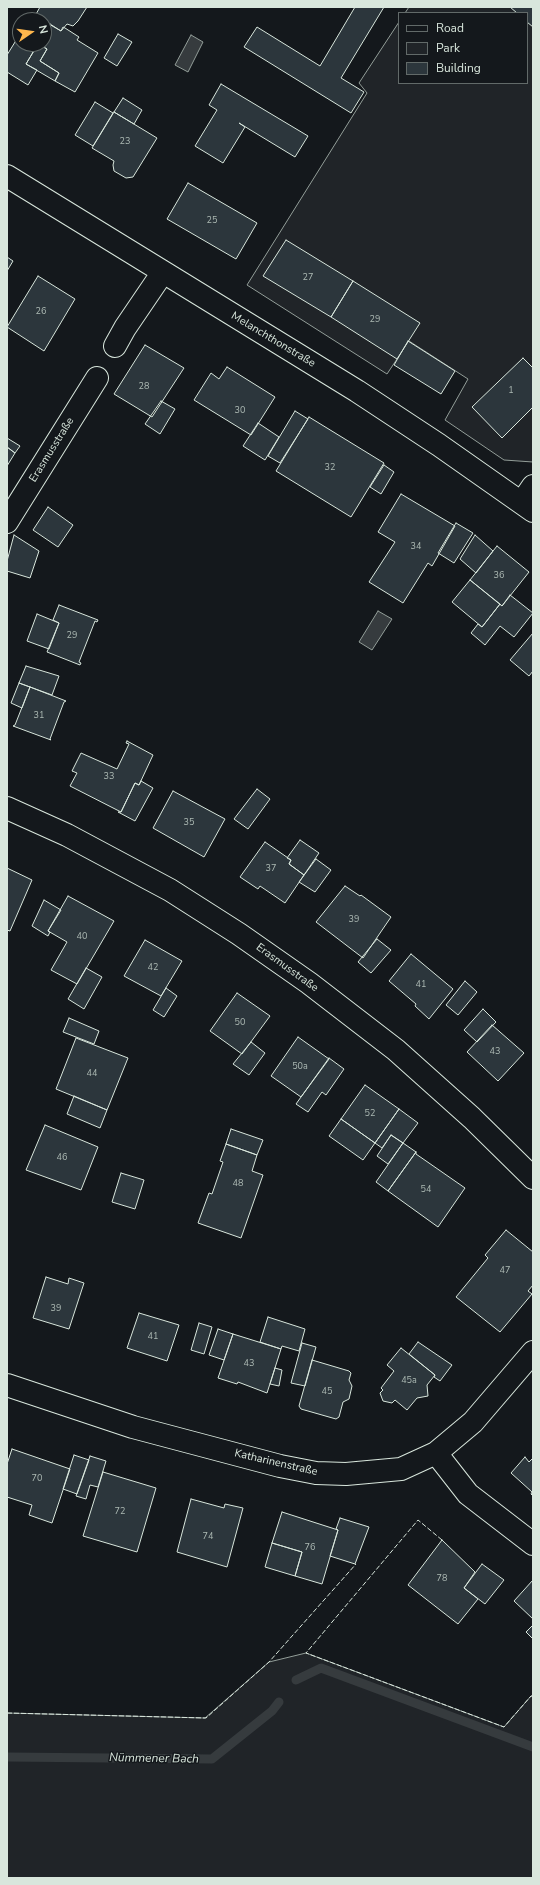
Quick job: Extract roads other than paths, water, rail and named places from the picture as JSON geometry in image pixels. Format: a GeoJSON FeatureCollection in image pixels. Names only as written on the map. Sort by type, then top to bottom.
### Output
{"type":"FeatureCollection","features":[{"type":"Feature","properties":{"kind":"street","name":"Melanchthonstraße"},"geometry":{"type":"LineString","coordinates":[[7,176],[357,391],[529,500]]}},
{"type":"Feature","properties":{"kind":"street"},"geometry":{"type":"LineString","coordinates":[[115,346],[125,328],[163,272]]}},
{"type":"Feature","properties":{"kind":"street","name":"Erasmusstraße"},"geometry":{"type":"LineString","coordinates":[[7,522],[97,378]]}},
{"type":"Feature","properties":{"kind":"street","name":"Erasmusstraße"},"geometry":{"type":"LineString","coordinates":[[7,808],[68,835],[126,865],[170,890],[246,938],[309,983],[396,1050],[472,1118],[533,1178]]}},
{"type":"Feature","properties":{"kind":"street","name":"Katharinenstraße"},"geometry":{"type":"LineString","coordinates":[[7,1385],[133,1427],[280,1466],[316,1473],[346,1474],[401,1469],[436,1452],[473,1422],[533,1352]]}},
{"type":"Feature","properties":{"kind":"street"},"geometry":{"type":"LineString","coordinates":[[436,1452],[468,1494],[533,1544]]}},
{"type":"Feature","properties":{"kind":"waterway","name":"Nümmener Bach"},"geometry":{"type":"LineString","coordinates":[[296,1680],[321,1668],[533,1747]]}},
{"type":"Feature","properties":{"kind":"waterway","name":"Nümmener Bach"},"geometry":{"type":"LineString","coordinates":[[7,1757],[212,1759],[272,1711],[279,1702]]}}]}
